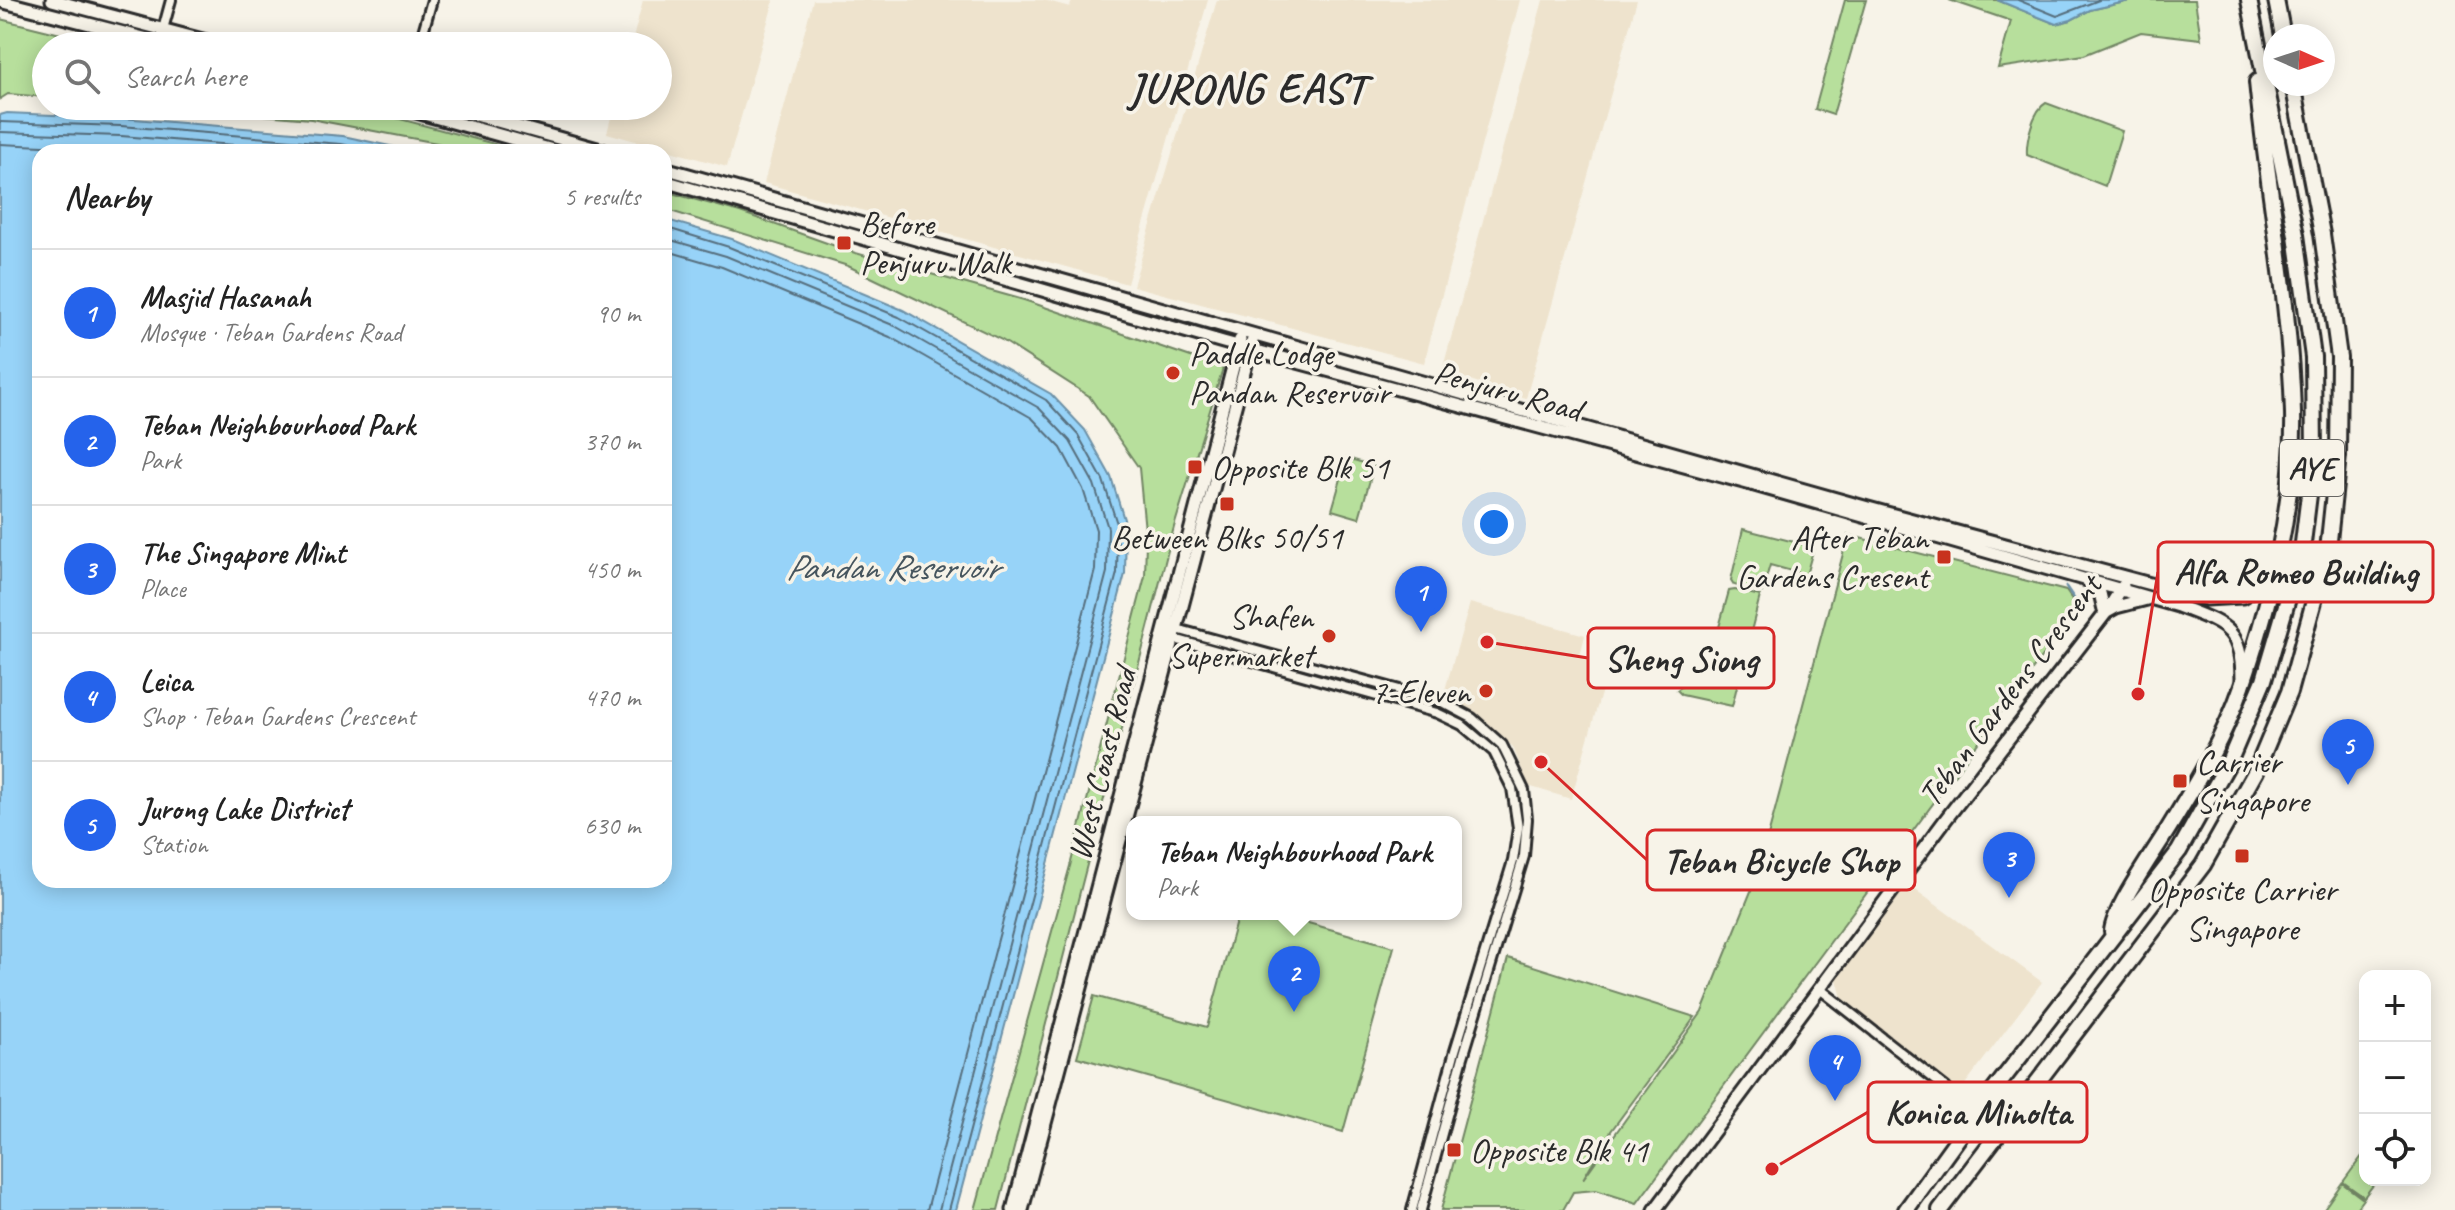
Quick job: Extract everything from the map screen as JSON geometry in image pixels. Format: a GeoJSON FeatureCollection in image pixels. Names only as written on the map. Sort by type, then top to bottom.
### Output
{"type":"FeatureCollection","features":[{"type":"Feature","properties":{"kind":"highway"},"geometry":{"type":"LineString","coordinates":[[2276,0],[2281,24]]}},
{"type":"Feature","properties":{"kind":"highway"},"geometry":{"type":"LineString","coordinates":[[2112,936],[2113,924],[2224,732],[2241,688],[2274,576],[2287,511],[2293,416],[2286,299],[2263,138],[2250,4]]}},
{"type":"Feature","properties":{"kind":"highway","name":"AYE"},"geometry":{"type":"LineString","coordinates":[[1906,1210],[1971,1120],[2179,851],[2230,760],[2264,680],[2302,551],[2314,454],[2313,357],[2296,235],[2250,4]]}},
{"type":"Feature","properties":{"kind":"highway","name":"AYE"},"geometry":{"type":"LineString","coordinates":[[1940,1210],[2203,865],[2256,771],[2289,692],[2328,550],[2338,456],[2339,371],[2322,234],[2295,96]]}},
{"type":"Feature","properties":{"kind":"main road"},"geometry":{"type":"LineString","coordinates":[[52,0],[174,32]]}},
{"type":"Feature","properties":{"kind":"main road"},"geometry":{"type":"LineString","coordinates":[[0,1],[121,32]]}},
{"type":"Feature","properties":{"kind":"main road"},"geometry":{"type":"LineString","coordinates":[[446,120],[532,144]]}},
{"type":"Feature","properties":{"kind":"main road"},"geometry":{"type":"LineString","coordinates":[[494,120],[579,144]]}},
{"type":"Feature","properties":{"kind":"main road","name":"Penjuru Road"},"geometry":{"type":"LineString","coordinates":[[672,170],[1248,332],[2178,606],[2224,627],[2241,650],[2241,688]]}},
{"type":"Feature","properties":{"kind":"main road","name":"Penjuru Road"},"geometry":{"type":"LineString","coordinates":[[672,183],[1244,347],[2127,579],[2216,600],[2242,597],[2274,576]]}},
{"type":"Feature","properties":{"kind":"main road","name":"West Coast Road"},"geometry":{"type":"LineString","coordinates":[[1013,1210],[1248,332]]}},
{"type":"Feature","properties":{"kind":"main road","name":"Teban Gardens Crescent"},"geometry":{"type":"LineString","coordinates":[[1655,1210],[1946,819],[2105,614],[2127,579]]}},
{"type":"Feature","properties":{"kind":"main road"},"geometry":{"type":"LineString","coordinates":[[2092,582],[2100,593],[2105,614],[2116,607],[2148,598]]}},
{"type":"Feature","properties":{"kind":"main road","name":"West Coast Road"},"geometry":{"type":"LineString","coordinates":[[1022,1210],[1169,632]]}},
{"type":"Feature","properties":{"kind":"street"},"geometry":{"type":"LineString","coordinates":[[162,32],[171,0]]}},
{"type":"Feature","properties":{"kind":"street"},"geometry":{"type":"LineString","coordinates":[[423,32],[432,0]]}},
{"type":"Feature","properties":{"kind":"street"},"geometry":{"type":"LineString","coordinates":[[1169,632],[1440,701],[1472,718],[1502,745],[1524,790],[1527,819],[1524,856],[1458,1056],[1412,1210]]}},
{"type":"Feature","properties":{"kind":"street"},"geometry":{"type":"LineString","coordinates":[[1820,989],[1946,1088]]}},
{"type":"Feature","properties":{"kind":"street"},"geometry":{"type":"LineString","coordinates":[[1421,1210],[1458,1056]]}},
{"type":"Feature","properties":{"kind":"shaded area"},"geometry":{"type":"Polygon","coordinates":[[[643,0],[774,0],[727,167],[672,151],[672,144],[646,144],[607,133],[610,120],[672,120],[672,32],[635,32],[643,0]]]}},
{"type":"Feature","properties":{"kind":"shaded area"},"geometry":{"type":"Polygon","coordinates":[[[813,0],[1044,0],[1070,7],[1072,0],[1208,0],[1127,284],[764,183],[813,0]]]}},
{"type":"Feature","properties":{"kind":"shaded area"},"geometry":{"type":"Polygon","coordinates":[[[1217,0],[1520,0],[1424,363],[1133,286],[1217,0]]]}},
{"type":"Feature","properties":{"kind":"shaded area"},"geometry":{"type":"Polygon","coordinates":[[[1543,0],[1637,0],[1526,398],[1442,371],[1543,0]]]}},
{"type":"Feature","properties":{"kind":"shaded area"},"geometry":{"type":"Polygon","coordinates":[[[1470,603],[1585,635],[1580,656],[1609,665],[1571,799],[1528,786],[1513,747],[1483,719],[1442,700],[1470,603]]]}},
{"type":"Feature","properties":{"kind":"shaded area"},"geometry":{"type":"Polygon","coordinates":[[[1906,883],[2042,982],[1960,1091],[1843,1002],[1837,979],[1906,883]]]}},
{"type":"Feature","properties":{"kind":"green space"},"geometry":{"type":"Polygon","coordinates":[[[1845,0],[1866,0],[1833,115],[1815,109],[1845,0]]]}},
{"type":"Feature","properties":{"kind":"green space"},"geometry":{"type":"Polygon","coordinates":[[[1949,0],[1997,0],[2056,24],[2090,10],[2134,0],[2195,0],[2201,39],[2141,32],[2084,55],[1998,68],[2011,21],[1949,0]]]}},
{"type":"Feature","properties":{"kind":"green space"},"geometry":{"type":"Polygon","coordinates":[[[0,19],[52,32],[32,32],[32,96],[8,94],[0,99],[0,19]]]}},
{"type":"Feature","properties":{"kind":"green space"},"geometry":{"type":"Polygon","coordinates":[[[2046,103],[2122,131],[2105,186],[2027,155],[2031,126],[2037,112],[2046,103]]]}},
{"type":"Feature","properties":{"kind":"green space"},"geometry":{"type":"Polygon","coordinates":[[[316,120],[404,120],[495,144],[437,143],[316,120]]]}},
{"type":"Feature","properties":{"kind":"green space"},"geometry":{"type":"Polygon","coordinates":[[[672,193],[740,212],[852,252],[1024,300],[1223,368],[1174,527],[998,1210],[975,1210],[1070,866],[1145,576],[1146,541],[1139,468],[1089,396],[1002,340],[848,266],[672,211],[672,193]]]}},
{"type":"Feature","properties":{"kind":"green space"},"geometry":{"type":"Polygon","coordinates":[[[1347,458],[1374,466],[1359,518],[1332,510],[1347,458]]]}},
{"type":"Feature","properties":{"kind":"green space"},"geometry":{"type":"Polygon","coordinates":[[[1743,529],[1814,547],[1806,575],[1770,565],[1762,592],[1734,585],[1731,580],[1743,529]]]}},
{"type":"Feature","properties":{"kind":"green space"},"geometry":{"type":"Polygon","coordinates":[[[1848,535],[2066,591],[2078,608],[1637,1203],[1596,1190],[1573,1192],[1563,1210],[1441,1210],[1508,958],[1695,1017],[1611,1131],[1583,1179],[1702,1012],[1758,874],[1848,535]]]}},
{"type":"Feature","properties":{"kind":"green space"},"geometry":{"type":"Polygon","coordinates":[[[1729,591],[1760,596],[1732,706],[1682,695],[1677,690],[1696,675],[1705,678],[1729,591]]]}},
{"type":"Feature","properties":{"kind":"green space"},"geometry":{"type":"Polygon","coordinates":[[[1236,920],[1297,920],[1394,947],[1343,1132],[1077,1057],[1094,996],[1207,1027],[1236,920]]]}},
{"type":"Feature","properties":{"kind":"green space"},"geometry":{"type":"Polygon","coordinates":[[[2359,1160],[2359,1186],[2372,1186],[2364,1197],[2343,1182],[2359,1160]]]}},
{"type":"Feature","properties":{"kind":"green space"},"geometry":{"type":"Polygon","coordinates":[[[2342,1183],[2363,1199],[2355,1210],[2323,1210],[2342,1183]]]}},
{"type":"Feature","properties":{"kind":"water"},"geometry":{"type":"Polygon","coordinates":[[[1997,0],[2134,0],[2090,10],[2056,24],[1997,0]]]}},
{"type":"Feature","properties":{"kind":"water","name":"Pandan Reservoir"},"geometry":{"type":"Polygon","coordinates":[[[32,114],[32,120],[147,120],[343,136],[380,144],[32,144],[32,888],[672,888],[672,221],[732,239],[903,310],[1051,394],[1085,430],[1111,477],[1126,526],[1125,574],[956,1210],[0,1210],[0,115],[32,114]]]}},
{"type":"Feature","properties":{"kind":"waterway"},"geometry":{"type":"LineString","coordinates":[[2066,587],[2081,609]]}},
{"type":"Feature","properties":{"kind":"place","name":"Before Penjuru Walk"},"geometry":{"type":"Point","coordinates":[844,243]}},
{"type":"Feature","properties":{"kind":"place","name":"Paddle Lodge Pandan Reservoir"},"geometry":{"type":"Point","coordinates":[1173,373]}},
{"type":"Feature","properties":{"kind":"place","name":"Opposite Blk 51"},"geometry":{"type":"Point","coordinates":[1195,467]}},
{"type":"Feature","properties":{"kind":"place","name":"Between Blks 50/51"},"geometry":{"type":"Point","coordinates":[1227,504]}},
{"type":"Feature","properties":{"kind":"place","name":"After Teban Gardens Cresent"},"geometry":{"type":"Point","coordinates":[1944,557]}},
{"type":"Feature","properties":{"kind":"place","name":"Masjid Hasanah"},"geometry":{"type":"Point","coordinates":[1421,632]}},
{"type":"Feature","properties":{"kind":"place","name":"Shafen Supermarket"},"geometry":{"type":"Point","coordinates":[1329,636]}},
{"type":"Feature","properties":{"kind":"place","name":"Sheng Siong"},"geometry":{"type":"Point","coordinates":[1487,642]}},
{"type":"Feature","properties":{"kind":"place","name":"7-Eleven"},"geometry":{"type":"Point","coordinates":[1486,691]}},
{"type":"Feature","properties":{"kind":"place","name":"Alfa Romeo Building"},"geometry":{"type":"Point","coordinates":[2138,694]}},
{"type":"Feature","properties":{"kind":"place","name":"Teban Bicycle Shop"},"geometry":{"type":"Point","coordinates":[1541,762]}},
{"type":"Feature","properties":{"kind":"place","name":"Carrier Singapore"},"geometry":{"type":"Point","coordinates":[2180,781]}},
{"type":"Feature","properties":{"kind":"place","name":"Jurong Lake District"},"geometry":{"type":"Point","coordinates":[2348,785]}},
{"type":"Feature","properties":{"kind":"place","name":"Opposite Carrier Singapore"},"geometry":{"type":"Point","coordinates":[2242,856]}},
{"type":"Feature","properties":{"kind":"place","name":"The Singapore Mint"},"geometry":{"type":"Point","coordinates":[2009,898]}},
{"type":"Feature","properties":{"kind":"place","name":"Teban Neighbourhood Park"},"geometry":{"type":"Point","coordinates":[1294,1012]}},
{"type":"Feature","properties":{"kind":"place","name":"Leica"},"geometry":{"type":"Point","coordinates":[1835,1101]}},
{"type":"Feature","properties":{"kind":"place","name":"Opposite Blk 41"},"geometry":{"type":"Point","coordinates":[1454,1150]}},
{"type":"Feature","properties":{"kind":"place","name":"Konica Minolta"},"geometry":{"type":"Point","coordinates":[1772,1169]}},
{"type":"Feature","properties":{"kind":"district","name":"JURONG EAST"},"geometry":{"type":"Point","coordinates":[1248,87]}}]}
